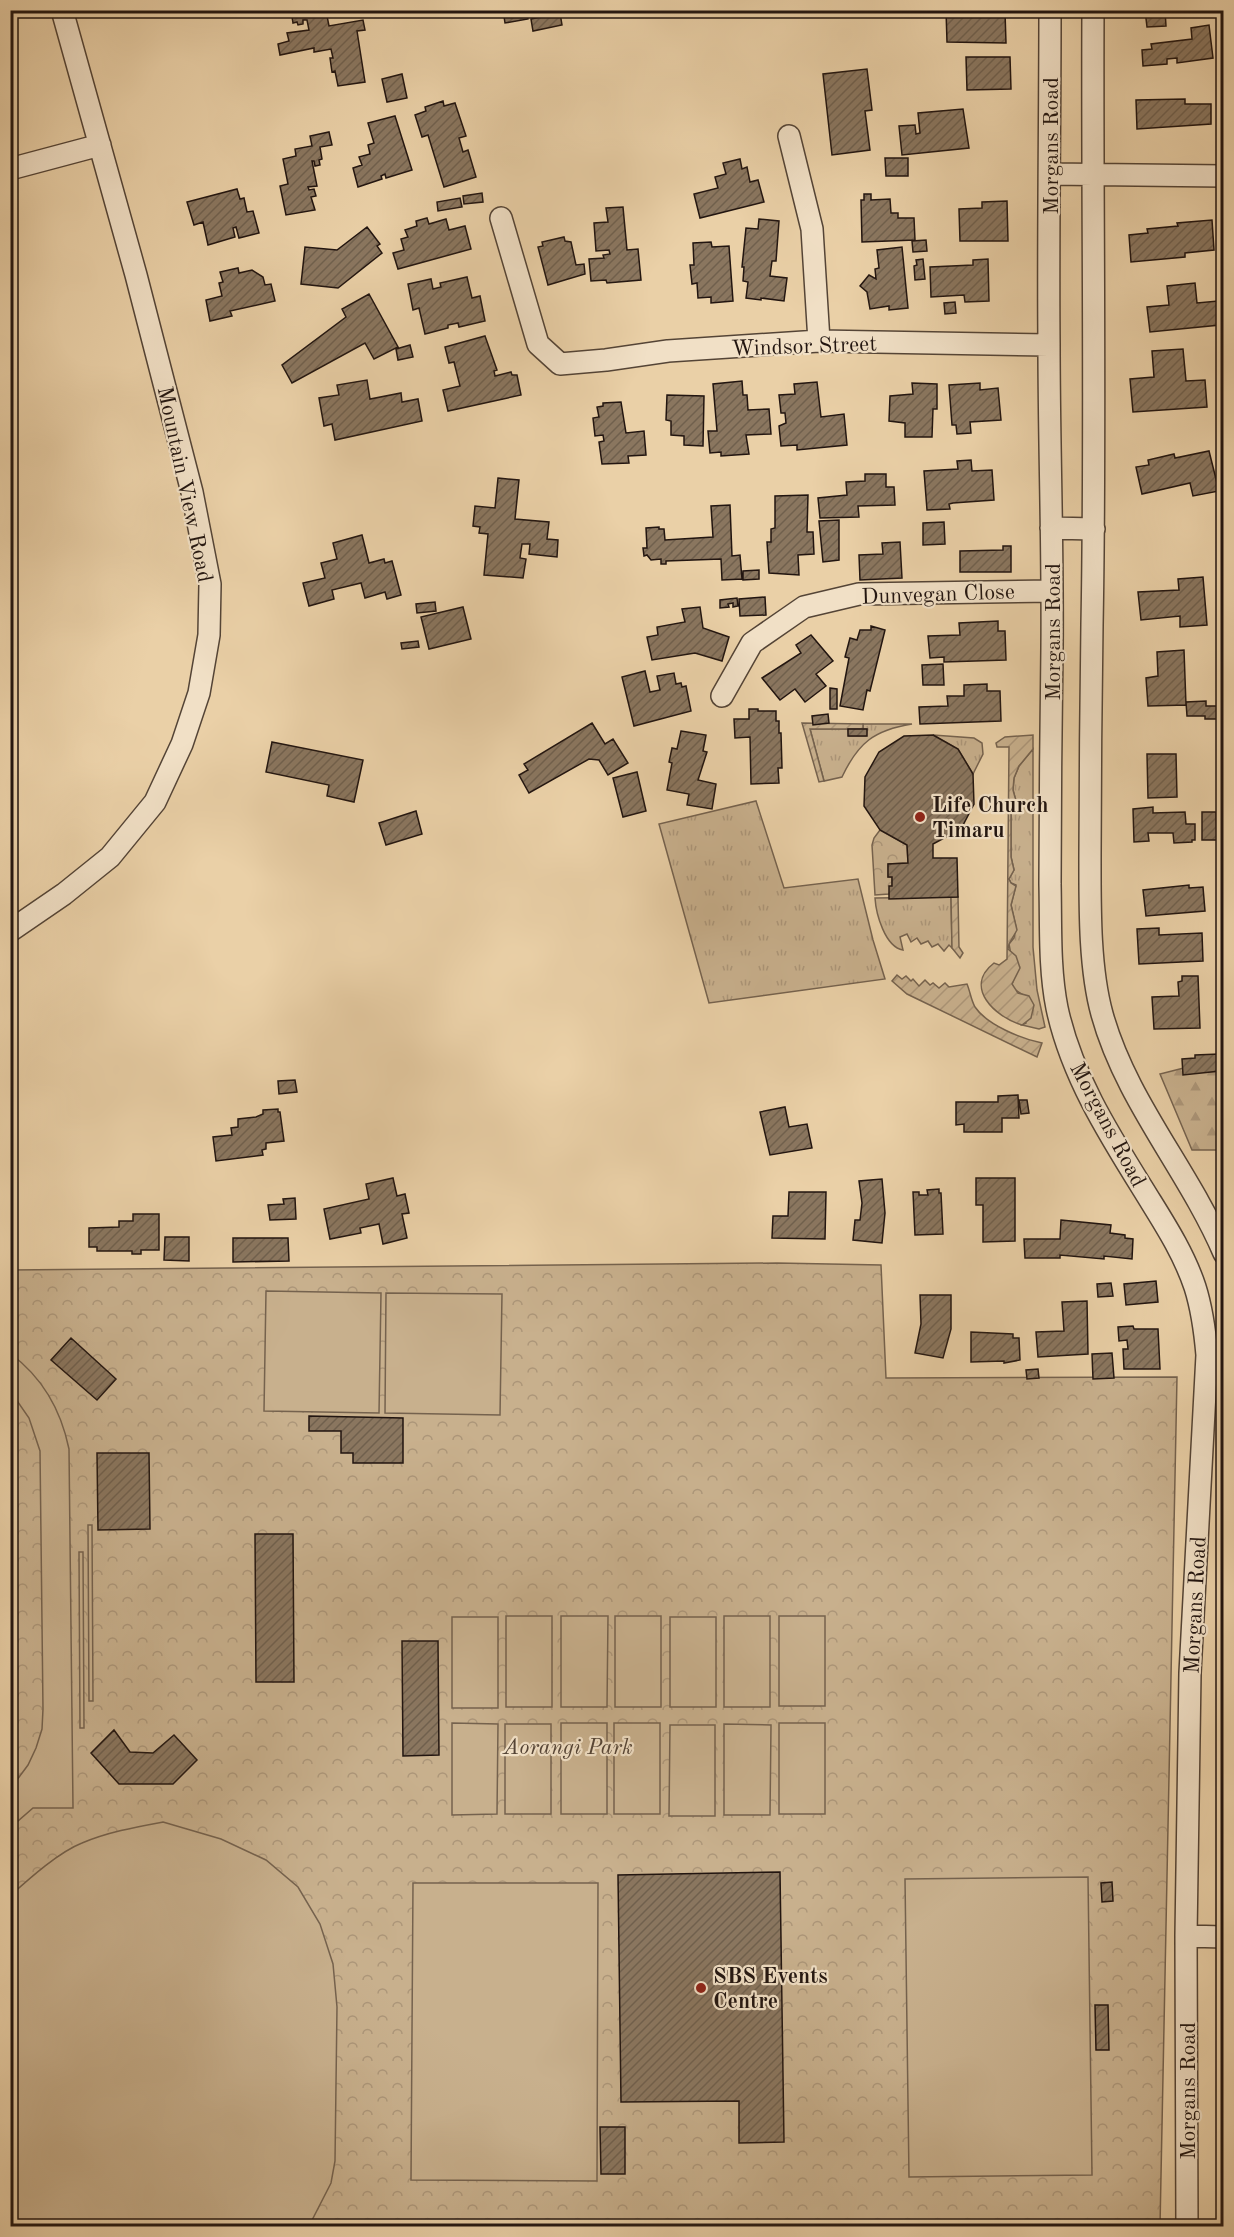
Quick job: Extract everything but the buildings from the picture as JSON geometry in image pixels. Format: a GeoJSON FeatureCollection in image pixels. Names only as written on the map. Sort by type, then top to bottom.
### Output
{"type":"FeatureCollection","features":[{"type":"Feature","properties":{"kind":"street","name":"Mountain View Road"},"geometry":{"type":"LineString","coordinates":[[10,931],[54,901],[110,857],[155,802],[182,744],[199,693],[209,635],[210,584],[192,492],[136,275],[62,10]]}},
{"type":"Feature","properties":{"kind":"street","name":"Morgans Road"},"geometry":{"type":"LineString","coordinates":[[1050,10],[1048,345],[1052,591],[1051,947],[1057,1007],[1082,1083],[1125,1161],[1174,1239],[1185,1261],[1195,1286],[1205,1336],[1206,1380],[1190,1673],[1186,1936],[1188,2226]]}},
{"type":"Feature","properties":{"kind":"street","name":"Morgans Road"},"geometry":{"type":"LineString","coordinates":[[1093,10],[1094,529],[1090,732],[1091,886],[1095,977],[1101,1012],[1132,1088],[1211,1223],[1224,1253]]}},
{"type":"Feature","properties":{"kind":"street"},"geometry":{"type":"LineString","coordinates":[[789,136],[812,229],[819,341]]}},
{"type":"Feature","properties":{"kind":"street"},"geometry":{"type":"LineString","coordinates":[[10,169],[100,145]]}},
{"type":"Feature","properties":{"kind":"street"},"geometry":{"type":"LineString","coordinates":[[1050,174],[1224,176]]}},
{"type":"Feature","properties":{"kind":"street","name":"Windsor Street"},"geometry":{"type":"LineString","coordinates":[[501,218],[538,344],[560,364],[668,351],[819,341],[1048,345]]}},
{"type":"Feature","properties":{"kind":"street"},"geometry":{"type":"LineString","coordinates":[[1051,528],[1094,529]]}},
{"type":"Feature","properties":{"kind":"street","name":"Dunvegan Close"},"geometry":{"type":"LineString","coordinates":[[722,696],[752,643],[804,607],[859,594],[1052,591]]}},
{"type":"Feature","properties":{"kind":"street"},"geometry":{"type":"LineString","coordinates":[[1186,1936],[1224,1937]]}},
{"type":"Feature","properties":{"kind":"green space"},"geometry":{"type":"Polygon","coordinates":[[[802,723],[863,724],[863,729],[810,729],[824,781],[819,782],[802,723]]]}},
{"type":"Feature","properties":{"kind":"green space"},"geometry":{"type":"Polygon","coordinates":[[[863,724],[912,724],[877,734],[854,755],[842,777],[824,781],[810,729],[848,729],[849,736],[866,736],[867,729],[863,729],[863,724]]]}},
{"type":"Feature","properties":{"kind":"green space"},"geometry":{"type":"Polygon","coordinates":[[[933,735],[974,738],[982,743],[983,754],[973,774],[958,749],[933,735]]]}},
{"type":"Feature","properties":{"kind":"green space"},"geometry":{"type":"Polygon","coordinates":[[[1033,735],[1033,749],[1019,766],[1014,778],[1013,790],[1016,801],[1011,815],[1011,857],[1014,870],[1009,879],[1016,886],[1011,905],[1017,930],[1008,949],[1016,956],[1020,968],[1012,984],[1018,993],[1029,996],[1034,1005],[1031,1018],[1022,1025],[993,1008],[986,1000],[981,982],[985,972],[994,963],[999,965],[1007,959],[1009,747],[997,747],[996,743],[1005,737],[1033,735]]]}},
{"type":"Feature","properties":{"kind":"green space"},"geometry":{"type":"Polygon","coordinates":[[[1033,749],[1033,947],[1037,990],[1045,1027],[1039,1029],[1022,1025],[1026,1023],[1023,995],[1014,989],[1012,984],[1015,976],[1009,944],[1014,938],[1016,927],[1011,905],[1016,885],[1009,879],[1014,870],[1011,857],[1011,815],[1016,801],[1013,790],[1014,778],[1019,766],[1033,749]]]}},
{"type":"Feature","properties":{"kind":"green space"},"geometry":{"type":"Polygon","coordinates":[[[756,801],[784,888],[858,879],[885,979],[709,1003],[659,824],[756,801]]]}},
{"type":"Feature","properties":{"kind":"green space"},"geometry":{"type":"Polygon","coordinates":[[[880,830],[907,845],[908,863],[888,864],[888,877],[892,877],[889,894],[875,895],[872,845],[880,830]]]}},
{"type":"Feature","properties":{"kind":"green space"},"geometry":{"type":"Polygon","coordinates":[[[951,897],[952,948],[949,945],[944,951],[938,944],[932,947],[928,941],[921,944],[917,938],[911,942],[907,934],[900,937],[903,950],[897,948],[886,936],[877,912],[875,898],[951,897]]]}},
{"type":"Feature","properties":{"kind":"green space"},"geometry":{"type":"Polygon","coordinates":[[[951,897],[958,897],[959,947],[963,953],[960,958],[952,948],[951,897]]]}},
{"type":"Feature","properties":{"kind":"green space"},"geometry":{"type":"Polygon","coordinates":[[[897,975],[902,979],[906,976],[911,981],[913,979],[919,986],[925,980],[930,985],[933,983],[939,988],[945,983],[949,987],[967,984],[975,1007],[988,1020],[1015,1035],[1042,1043],[1037,1057],[907,994],[892,981],[897,975]]]}},
{"type":"Feature","properties":{"kind":"green space"},"geometry":{"type":"Polygon","coordinates":[[[1223,1058],[1223,1150],[1192,1150],[1160,1074],[1223,1058]]]}},
{"type":"Feature","properties":{"kind":"green space","name":"Aorangi Park"},"geometry":{"type":"Polygon","coordinates":[[[777,1263],[881,1265],[886,1378],[1177,1377],[1160,2226],[11,2226],[10,1270],[777,1263]]]}},
{"type":"Feature","properties":{"kind":"green space"},"geometry":{"type":"Polygon","coordinates":[[[266,1291],[381,1293],[379,1413],[264,1411],[266,1291]]]}},
{"type":"Feature","properties":{"kind":"green space"},"geometry":{"type":"Polygon","coordinates":[[[386,1293],[502,1294],[500,1415],[385,1413],[386,1293]]]}},
{"type":"Feature","properties":{"kind":"green space"},"geometry":{"type":"Polygon","coordinates":[[[11,1354],[32,1373],[49,1396],[61,1421],[69,1449],[73,1808],[33,1808],[11,1827],[11,1788],[28,1765],[36,1748],[42,1729],[43,1709],[40,1451],[29,1418],[11,1392],[11,1354]]]}},
{"type":"Feature","properties":{"kind":"green space"},"geometry":{"type":"Polygon","coordinates":[[[88,1525],[92,1525],[93,1701],[89,1701],[88,1525]]]}},
{"type":"Feature","properties":{"kind":"green space"},"geometry":{"type":"Polygon","coordinates":[[[79,1552],[83,1552],[84,1728],[80,1728],[79,1552]]]}},
{"type":"Feature","properties":{"kind":"green space"},"geometry":{"type":"Polygon","coordinates":[[[506,1616],[552,1616],[552,1707],[506,1707],[506,1616]]]}},
{"type":"Feature","properties":{"kind":"green space"},"geometry":{"type":"Polygon","coordinates":[[[561,1616],[608,1616],[607,1707],[561,1707],[561,1616]]]}},
{"type":"Feature","properties":{"kind":"green space"},"geometry":{"type":"Polygon","coordinates":[[[615,1616],[661,1616],[661,1707],[615,1707],[615,1616]]]}},
{"type":"Feature","properties":{"kind":"green space"},"geometry":{"type":"Polygon","coordinates":[[[724,1616],[770,1616],[770,1707],[724,1707],[724,1616]]]}},
{"type":"Feature","properties":{"kind":"green space"},"geometry":{"type":"Polygon","coordinates":[[[779,1616],[825,1616],[825,1706],[779,1706],[779,1616]]]}},
{"type":"Feature","properties":{"kind":"green space"},"geometry":{"type":"Polygon","coordinates":[[[452,1617],[498,1617],[498,1708],[452,1708],[452,1617]]]}},
{"type":"Feature","properties":{"kind":"green space"},"geometry":{"type":"Polygon","coordinates":[[[670,1617],[716,1617],[716,1707],[670,1707],[670,1617]]]}},
{"type":"Feature","properties":{"kind":"green space"},"geometry":{"type":"Polygon","coordinates":[[[452,1723],[498,1724],[497,1814],[452,1815],[452,1723]]]}},
{"type":"Feature","properties":{"kind":"green space"},"geometry":{"type":"Polygon","coordinates":[[[561,1723],[607,1723],[607,1814],[561,1814],[561,1723]]]}},
{"type":"Feature","properties":{"kind":"green space"},"geometry":{"type":"Polygon","coordinates":[[[614,1723],[660,1723],[660,1814],[614,1814],[614,1723]]]}},
{"type":"Feature","properties":{"kind":"green space"},"geometry":{"type":"Polygon","coordinates":[[[779,1723],[825,1723],[825,1814],[779,1814],[779,1723]]]}},
{"type":"Feature","properties":{"kind":"green space"},"geometry":{"type":"Polygon","coordinates":[[[505,1724],[551,1724],[551,1814],[505,1814],[505,1724]]]}},
{"type":"Feature","properties":{"kind":"green space"},"geometry":{"type":"Polygon","coordinates":[[[724,1724],[771,1725],[770,1815],[724,1815],[724,1724]]]}},
{"type":"Feature","properties":{"kind":"green space"},"geometry":{"type":"Polygon","coordinates":[[[670,1725],[715,1725],[715,1816],[669,1816],[670,1725]]]}},
{"type":"Feature","properties":{"kind":"green space"},"geometry":{"type":"Polygon","coordinates":[[[163,1822],[221,1839],[266,1860],[298,1887],[320,1924],[333,1964],[337,2007],[335,2161],[331,2183],[309,2226],[11,2226],[11,1895],[45,1866],[73,1847],[112,1833],[163,1822]]]}},
{"type":"Feature","properties":{"kind":"green space"},"geometry":{"type":"Polygon","coordinates":[[[1088,1877],[1092,2175],[909,2177],[905,1879],[1088,1877]]]}},
{"type":"Feature","properties":{"kind":"green space"},"geometry":{"type":"Polygon","coordinates":[[[413,1883],[598,1883],[597,2181],[411,2180],[413,1883]]]}},
{"type":"Feature","properties":{"kind":"place","name":"Life Church Timaru"},"geometry":{"type":"Point","coordinates":[920,817]}},
{"type":"Feature","properties":{"kind":"place","name":"SBS Events Centre"},"geometry":{"type":"Point","coordinates":[701,1988]}}]}
